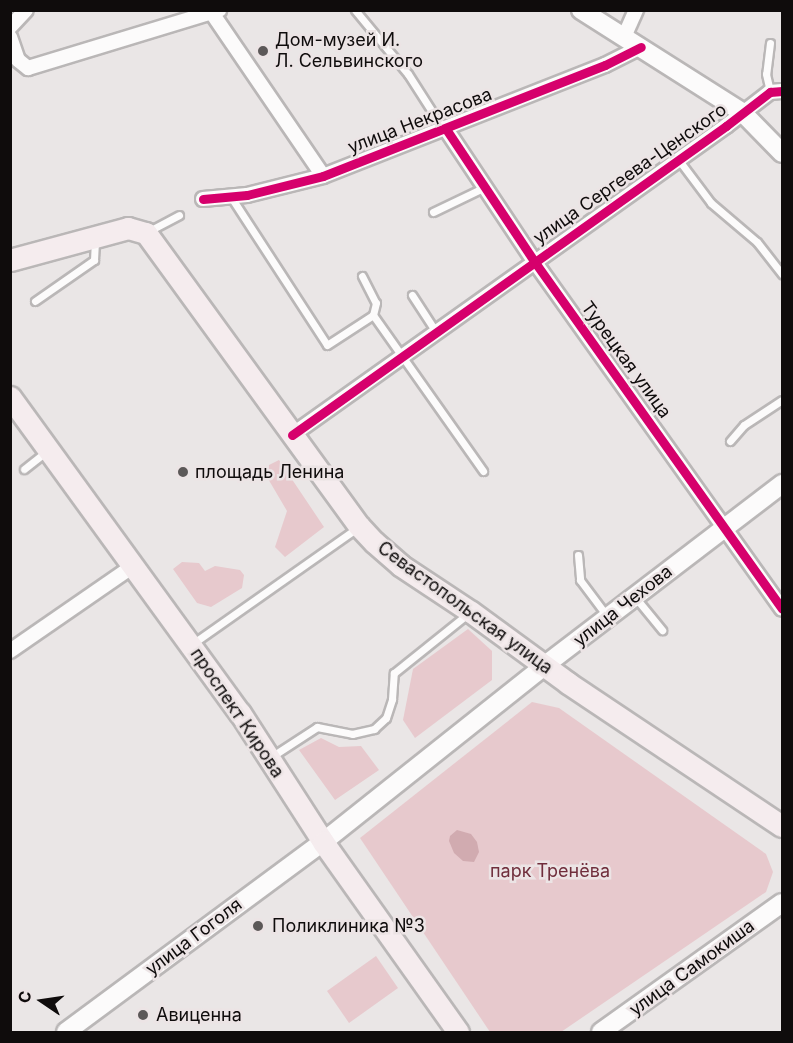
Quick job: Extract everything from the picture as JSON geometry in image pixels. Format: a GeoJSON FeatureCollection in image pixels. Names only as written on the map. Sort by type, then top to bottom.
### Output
{"type":"FeatureCollection","features":[{"type":"Feature","properties":{"kind":"main road"},"geometry":{"type":"LineString","coordinates":[[581,10],[743,113],[783,153]]}},
{"type":"Feature","properties":{"kind":"main road"},"geometry":{"type":"LineString","coordinates":[[10,260],[128,228],[146,233]]}},
{"type":"Feature","properties":{"kind":"main road","name":"Севастопольская улица"},"geometry":{"type":"LineString","coordinates":[[146,233],[359,526],[400,565],[471,612],[544,666],[783,826]]}},
{"type":"Feature","properties":{"kind":"main road","name":"проспект Кирова"},"geometry":{"type":"LineString","coordinates":[[10,396],[191,645],[269,758],[323,842],[459,1032]]}},
{"type":"Feature","properties":{"kind":"main road","name":"улица Чехова"},"geometry":{"type":"LineString","coordinates":[[323,842],[544,666],[783,484]]}},
{"type":"Feature","properties":{"kind":"main road","name":"улица Гоголя"},"geometry":{"type":"LineString","coordinates":[[66,1032],[323,842]]}},
{"type":"Feature","properties":{"kind":"main road","name":"улица Самокиша"},"geometry":{"type":"LineString","coordinates":[[602,1032],[783,903]]}},
{"type":"Feature","properties":{"kind":"street"},"geometry":{"type":"LineString","coordinates":[[10,27],[26,10]]}},
{"type":"Feature","properties":{"kind":"street"},"geometry":{"type":"LineString","coordinates":[[624,37],[636,10]]}},
{"type":"Feature","properties":{"kind":"street"},"geometry":{"type":"LineString","coordinates":[[10,37],[16,69],[27,68],[215,12],[323,176]]}},
{"type":"Feature","properties":{"kind":"street","name":"улица Некрасова"},"geometry":{"type":"LineString","coordinates":[[203,199],[247,195],[323,176],[605,65],[641,47]]}},
{"type":"Feature","properties":{"kind":"street","name":"улица Сергеева-Ценского"},"geometry":{"type":"LineString","coordinates":[[292,435],[776,91]]}},
{"type":"Feature","properties":{"kind":"street","name":"Турецкая улица"},"geometry":{"type":"LineString","coordinates":[[446,129],[534,261],[783,609]]}},
{"type":"Feature","properties":{"kind":"street"},"geometry":{"type":"LineString","coordinates":[[10,651],[133,566]]}},
{"type":"Feature","properties":{"kind":"lane"},"geometry":{"type":"LineString","coordinates":[[356,10],[408,74],[438,121],[446,129]]}},
{"type":"Feature","properties":{"kind":"lane"},"geometry":{"type":"LineString","coordinates":[[770,43],[766,74],[776,91]]}},
{"type":"Feature","properties":{"kind":"lane"},"geometry":{"type":"LineString","coordinates":[[678,159],[711,202],[758,242],[783,274]]}},
{"type":"Feature","properties":{"kind":"lane"},"geometry":{"type":"LineString","coordinates":[[433,212],[485,187]]}},
{"type":"Feature","properties":{"kind":"lane"},"geometry":{"type":"LineString","coordinates":[[231,197],[327,345],[373,315],[376,303],[362,276]]}},
{"type":"Feature","properties":{"kind":"lane"},"geometry":{"type":"LineString","coordinates":[[146,233],[179,215]]}},
{"type":"Feature","properties":{"kind":"lane"},"geometry":{"type":"LineString","coordinates":[[35,301],[94,260],[96,235]]}},
{"type":"Feature","properties":{"kind":"lane"},"geometry":{"type":"LineString","coordinates":[[412,294],[436,332]]}},
{"type":"Feature","properties":{"kind":"lane"},"geometry":{"type":"LineString","coordinates":[[373,315],[483,471]]}},
{"type":"Feature","properties":{"kind":"lane"},"geometry":{"type":"LineString","coordinates":[[730,441],[744,425],[783,400]]}},
{"type":"Feature","properties":{"kind":"lane"},"geometry":{"type":"LineString","coordinates":[[24,469],[49,450]]}},
{"type":"Feature","properties":{"kind":"lane"},"geometry":{"type":"LineString","coordinates":[[191,645],[359,526]]}},
{"type":"Feature","properties":{"kind":"lane"},"geometry":{"type":"LineString","coordinates":[[578,555],[580,580],[609,618]]}},
{"type":"Feature","properties":{"kind":"lane"},"geometry":{"type":"LineString","coordinates":[[635,597],[662,630]]}},
{"type":"Feature","properties":{"kind":"lane"},"geometry":{"type":"LineString","coordinates":[[269,758],[317,727],[352,734],[374,729],[386,718],[392,699],[394,673],[471,612]]}},
{"type":"Feature","properties":{"kind":"green space"},"geometry":{"type":"Polygon","coordinates":[[[279,460],[324,527],[285,557],[275,547],[287,511],[267,477],[269,465],[279,460]]]}},
{"type":"Feature","properties":{"kind":"green space"},"geometry":{"type":"Polygon","coordinates":[[[182,562],[199,563],[205,571],[215,566],[240,570],[244,575],[242,588],[211,607],[197,603],[173,569],[182,562]]]}},
{"type":"Feature","properties":{"kind":"green space"},"geometry":{"type":"Polygon","coordinates":[[[468,629],[492,651],[492,680],[415,738],[403,720],[413,669],[468,629]]]}},
{"type":"Feature","properties":{"kind":"green space","name":"парк Тренёва"},"geometry":{"type":"Polygon","coordinates":[[[532,702],[559,708],[766,854],[773,872],[766,892],[561,1032],[490,1032],[360,838],[532,702]]]}},
{"type":"Feature","properties":{"kind":"green space"},"geometry":{"type":"Polygon","coordinates":[[[321,738],[339,747],[361,746],[379,770],[335,800],[299,750],[321,738]]]}},
{"type":"Feature","properties":{"kind":"green space"},"geometry":{"type":"Polygon","coordinates":[[[376,956],[398,988],[349,1023],[327,991],[376,956]]]}},
{"type":"Feature","properties":{"kind":"shaded area"},"geometry":{"type":"Polygon","coordinates":[[[457,830],[471,834],[477,842],[479,852],[474,862],[463,861],[454,853],[449,841],[450,836],[457,830]]]}},
{"type":"Feature","properties":{"kind":"cycle path"},"geometry":{"type":"LineString","coordinates":[[203,199],[247,195],[323,176],[605,65],[641,47]]}},
{"type":"Feature","properties":{"kind":"cycle path"},"geometry":{"type":"LineString","coordinates":[[292,435],[726,126],[770,92],[782,91]]}},
{"type":"Feature","properties":{"kind":"cycle path"},"geometry":{"type":"LineString","coordinates":[[446,129],[534,261],[782,609]]}},
{"type":"Feature","properties":{"kind":"place","name":"Дом-музей И. Л. Сельвинского"},"geometry":{"type":"Point","coordinates":[263,51]}},
{"type":"Feature","properties":{"kind":"place","name":"площадь Ленина"},"geometry":{"type":"Point","coordinates":[183,472]}},
{"type":"Feature","properties":{"kind":"place","name":"Поликлиника №3"},"geometry":{"type":"Point","coordinates":[258,926]}},
{"type":"Feature","properties":{"kind":"place","name":"Авиценна"},"geometry":{"type":"Point","coordinates":[143,1015]}}]}
